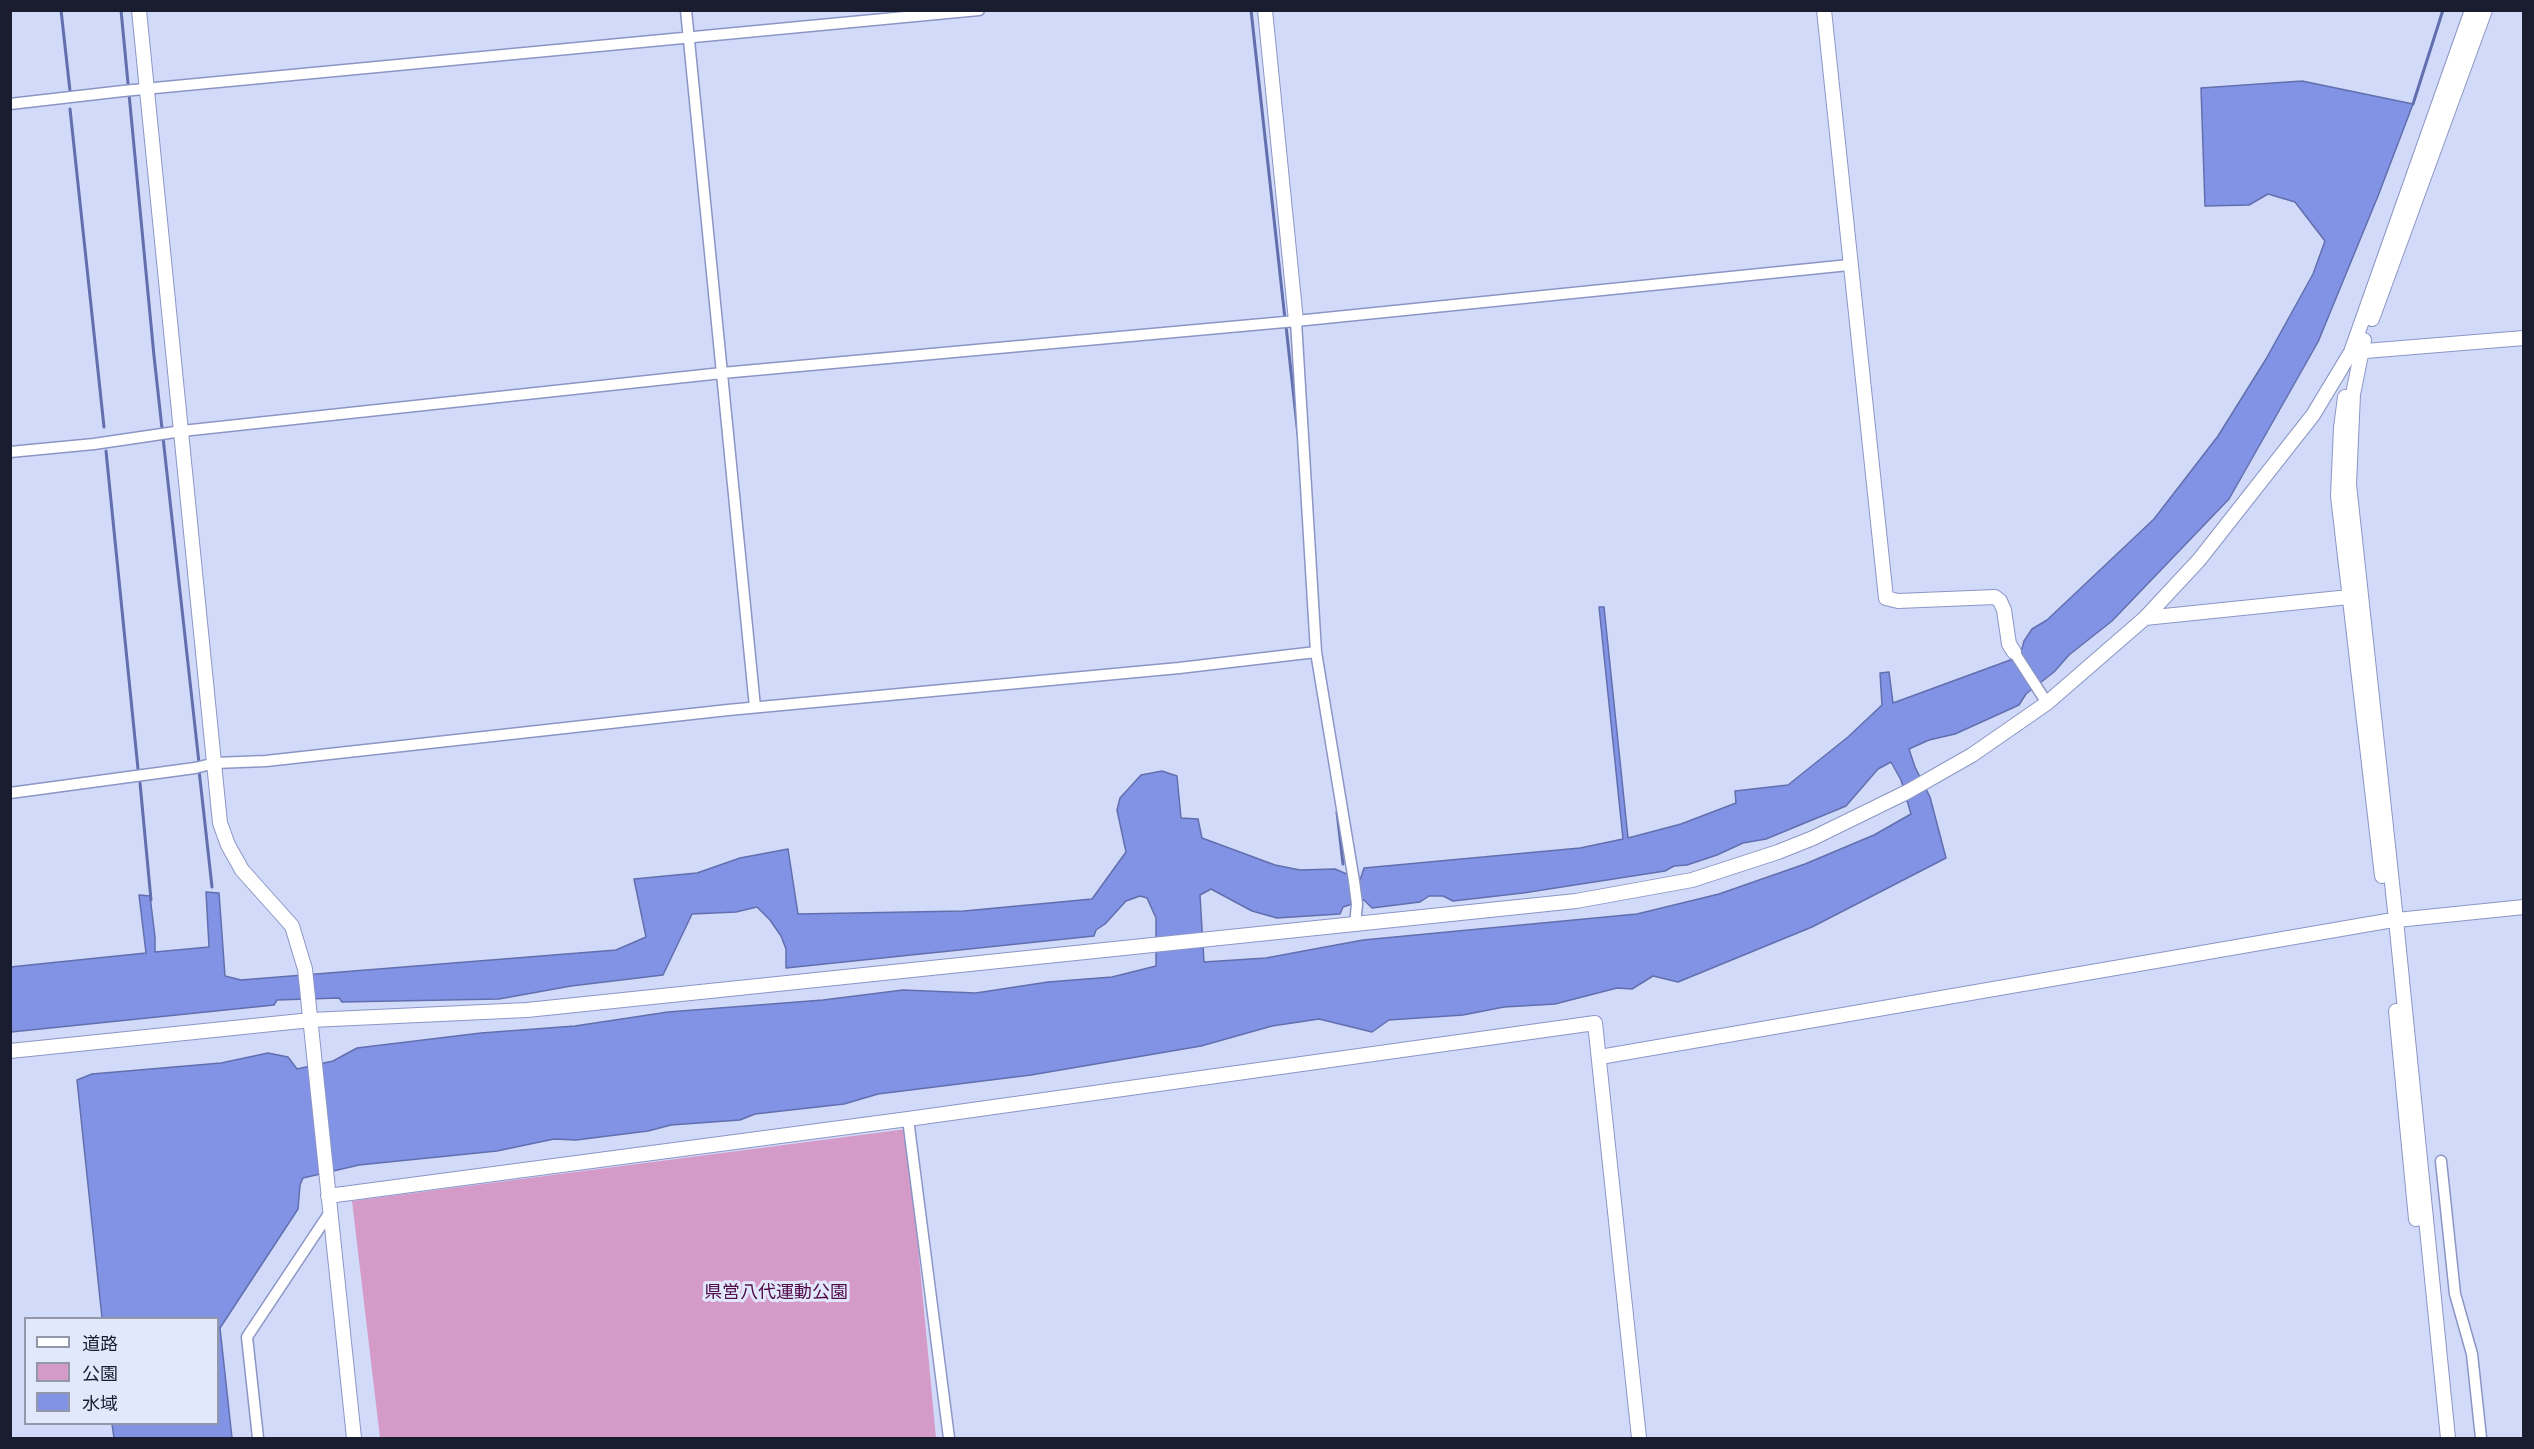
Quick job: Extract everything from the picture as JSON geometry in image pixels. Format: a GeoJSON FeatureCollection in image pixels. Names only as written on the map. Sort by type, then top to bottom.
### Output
{"type":"FeatureCollection","features":[{"type":"Feature","properties":{"kind":"street"},"geometry":{"type":"LineString","coordinates":[[139,10],[145,89],[182,431],[220,823],[228,845],[242,870],[292,926],[305,969],[354,1438]]}},
{"type":"Feature","properties":{"kind":"street"},"geometry":{"type":"LineString","coordinates":[[686,10],[755,707]]}},
{"type":"Feature","properties":{"kind":"street"},"geometry":{"type":"LineString","coordinates":[[10,104],[123,91],[979,10]]}},
{"type":"Feature","properties":{"kind":"street"},"geometry":{"type":"LineString","coordinates":[[1265,10],[1316,652],[1354,881],[1357,904],[1355,924]]}},
{"type":"Feature","properties":{"kind":"street"},"geometry":{"type":"LineString","coordinates":[[1824,10],[1849,265],[1886,598],[1898,601],[1995,597],[2000,601],[2004,610],[2009,644],[2047,703]]}},
{"type":"Feature","properties":{"kind":"street"},"geometry":{"type":"LineString","coordinates":[[2442,1438],[2410,1166],[2392,921],[2349,597],[2338,496],[2340,428],[2355,352],[2472,10]]}},
{"type":"Feature","properties":{"kind":"street"},"geometry":{"type":"LineString","coordinates":[[10,1051],[311,1020],[527,1010],[1576,901],[1692,880],[1796,845],[1907,792],[1972,755],[2047,703],[2145,618],[2199,560],[2313,415],[2355,352],[2485,10]]}},
{"type":"Feature","properties":{"kind":"street"},"geometry":{"type":"LineString","coordinates":[[10,452],[94,444],[182,431],[722,373],[1289,321],[1849,265]]}},
{"type":"Feature","properties":{"kind":"street"},"geometry":{"type":"LineString","coordinates":[[2355,352],[2523,338]]}},
{"type":"Feature","properties":{"kind":"street"},"geometry":{"type":"LineString","coordinates":[[2355,352],[2349,484],[2392,921],[2448,1438]]}},
{"type":"Feature","properties":{"kind":"street"},"geometry":{"type":"LineString","coordinates":[[2145,618],[2349,597]]}},
{"type":"Feature","properties":{"kind":"street"},"geometry":{"type":"LineString","coordinates":[[10,793],[195,768],[215,763],[278,759],[755,707],[1179,668],[1316,652]]}},
{"type":"Feature","properties":{"kind":"street"},"geometry":{"type":"LineString","coordinates":[[1600,1057],[2392,921],[2523,907]]}},
{"type":"Feature","properties":{"kind":"street"},"geometry":{"type":"LineString","coordinates":[[328,1196],[908,1119],[1595,1023],[1639,1438]]}},
{"type":"Feature","properties":{"kind":"street"},"geometry":{"type":"LineString","coordinates":[[908,1119],[949,1438]]}},
{"type":"Feature","properties":{"kind":"street"},"geometry":{"type":"LineString","coordinates":[[2441,1161],[2455,1294],[2472,1354],[2481,1438]]}},
{"type":"Feature","properties":{"kind":"street"},"geometry":{"type":"LineString","coordinates":[[258,1438],[247,1337],[330,1212]]}},
{"type":"Feature","properties":{"kind":"green space","name":"県営八代運動公園"},"geometry":{"type":"Polygon","coordinates":[[[907,1129],[936,1438],[380,1438],[352,1201],[907,1129]]]}},
{"type":"Feature","properties":{"kind":"water"},"geometry":{"type":"Polygon","coordinates":[[[2302,81],[2413,104],[2318,342],[2229,499],[2112,621],[2069,655],[2054,672],[2026,694],[2019,705],[1955,734],[1929,740],[1909,749],[1930,797],[1946,858],[1812,927],[1678,982],[1653,976],[1632,989],[1617,988],[1555,1004],[1504,1007],[1463,1015],[1389,1020],[1372,1032],[1319,1019],[1272,1026],[1201,1046],[1031,1075],[878,1094],[844,1104],[755,1114],[740,1120],[671,1125],[648,1131],[576,1140],[554,1139],[497,1151],[359,1165],[303,1178],[300,1185],[298,1209],[220,1328],[232,1438],[114,1438],[112,1425],[219,1425],[219,1317],[102,1317],[77,1080],[92,1074],[221,1063],[268,1053],[288,1057],[297,1069],[333,1061],[357,1048],[481,1033],[575,1026],[668,1012],[823,1000],[903,990],[976,993],[1048,982],[1112,977],[1156,966],[1156,918],[1147,898],[1140,896],[1126,901],[1105,924],[1096,930],[1094,936],[786,968],[786,949],[781,936],[757,907],[736,912],[692,914],[663,975],[571,986],[499,999],[342,1002],[339,998],[277,1000],[274,1005],[11,1032],[10,967],[146,953],[139,895],[150,896],[155,952],[209,947],[206,892],[219,893],[225,976],[241,980],[616,950],[646,937],[634,879],[697,873],[740,858],[788,849],[798,914],[964,911],[1092,899],[1126,852],[1117,810],[1120,798],[1141,775],[1162,771],[1177,776],[1181,818],[1198,819],[1202,838],[1275,865],[1300,870],[1335,869],[1349,875],[1352,880],[1360,880],[1364,868],[1580,848],[1623,839],[1599,607],[1604,607],[1628,838],[1681,824],[1736,803],[1735,791],[1788,785],[1848,737],[1882,705],[1880,673],[1889,672],[1893,703],[2013,659],[2021,652],[2024,641],[2032,629],[2047,620],[2154,519],[2218,436],[2266,359],[2313,274],[2325,241],[2295,202],[2268,194],[2249,205],[2205,206],[2201,88],[2302,81]],[[1891,762],[1878,769],[1846,806],[1766,839],[1743,843],[1717,855],[1687,865],[1674,866],[1665,871],[1523,893],[1453,901],[1443,896],[1429,896],[1420,902],[1372,908],[1364,900],[1343,907],[1340,914],[1277,918],[1252,911],[1211,889],[1200,895],[1204,962],[1266,958],[1363,940],[1637,914],[1719,894],[1805,864],[1874,835],[1911,814],[1901,780],[1891,762]]]}},
{"type":"Feature","properties":{"kind":"waterway"},"geometry":{"type":"LineString","coordinates":[[61,10],[70,91]]}},
{"type":"Feature","properties":{"kind":"waterway"},"geometry":{"type":"LineString","coordinates":[[121,10],[154,356],[199,763]]}},
{"type":"Feature","properties":{"kind":"waterway"},"geometry":{"type":"LineString","coordinates":[[1251,10],[1285,319]]}},
{"type":"Feature","properties":{"kind":"waterway"},"geometry":{"type":"LineString","coordinates":[[2413,104],[2443,10]]}},
{"type":"Feature","properties":{"kind":"waterway"},"geometry":{"type":"LineString","coordinates":[[70,109],[104,427]]}},
{"type":"Feature","properties":{"kind":"waterway"},"geometry":{"type":"LineString","coordinates":[[1286,326],[1298,435]]}},
{"type":"Feature","properties":{"kind":"waterway"},"geometry":{"type":"LineString","coordinates":[[106,451],[138,769]]}},
{"type":"Feature","properties":{"kind":"waterway"},"geometry":{"type":"LineString","coordinates":[[199,770],[212,887]]}},
{"type":"Feature","properties":{"kind":"waterway"},"geometry":{"type":"LineString","coordinates":[[140,783],[151,900]]}},
{"type":"Feature","properties":{"kind":"waterway"},"geometry":{"type":"LineString","coordinates":[[1337,812],[1343,864]]}}]}
